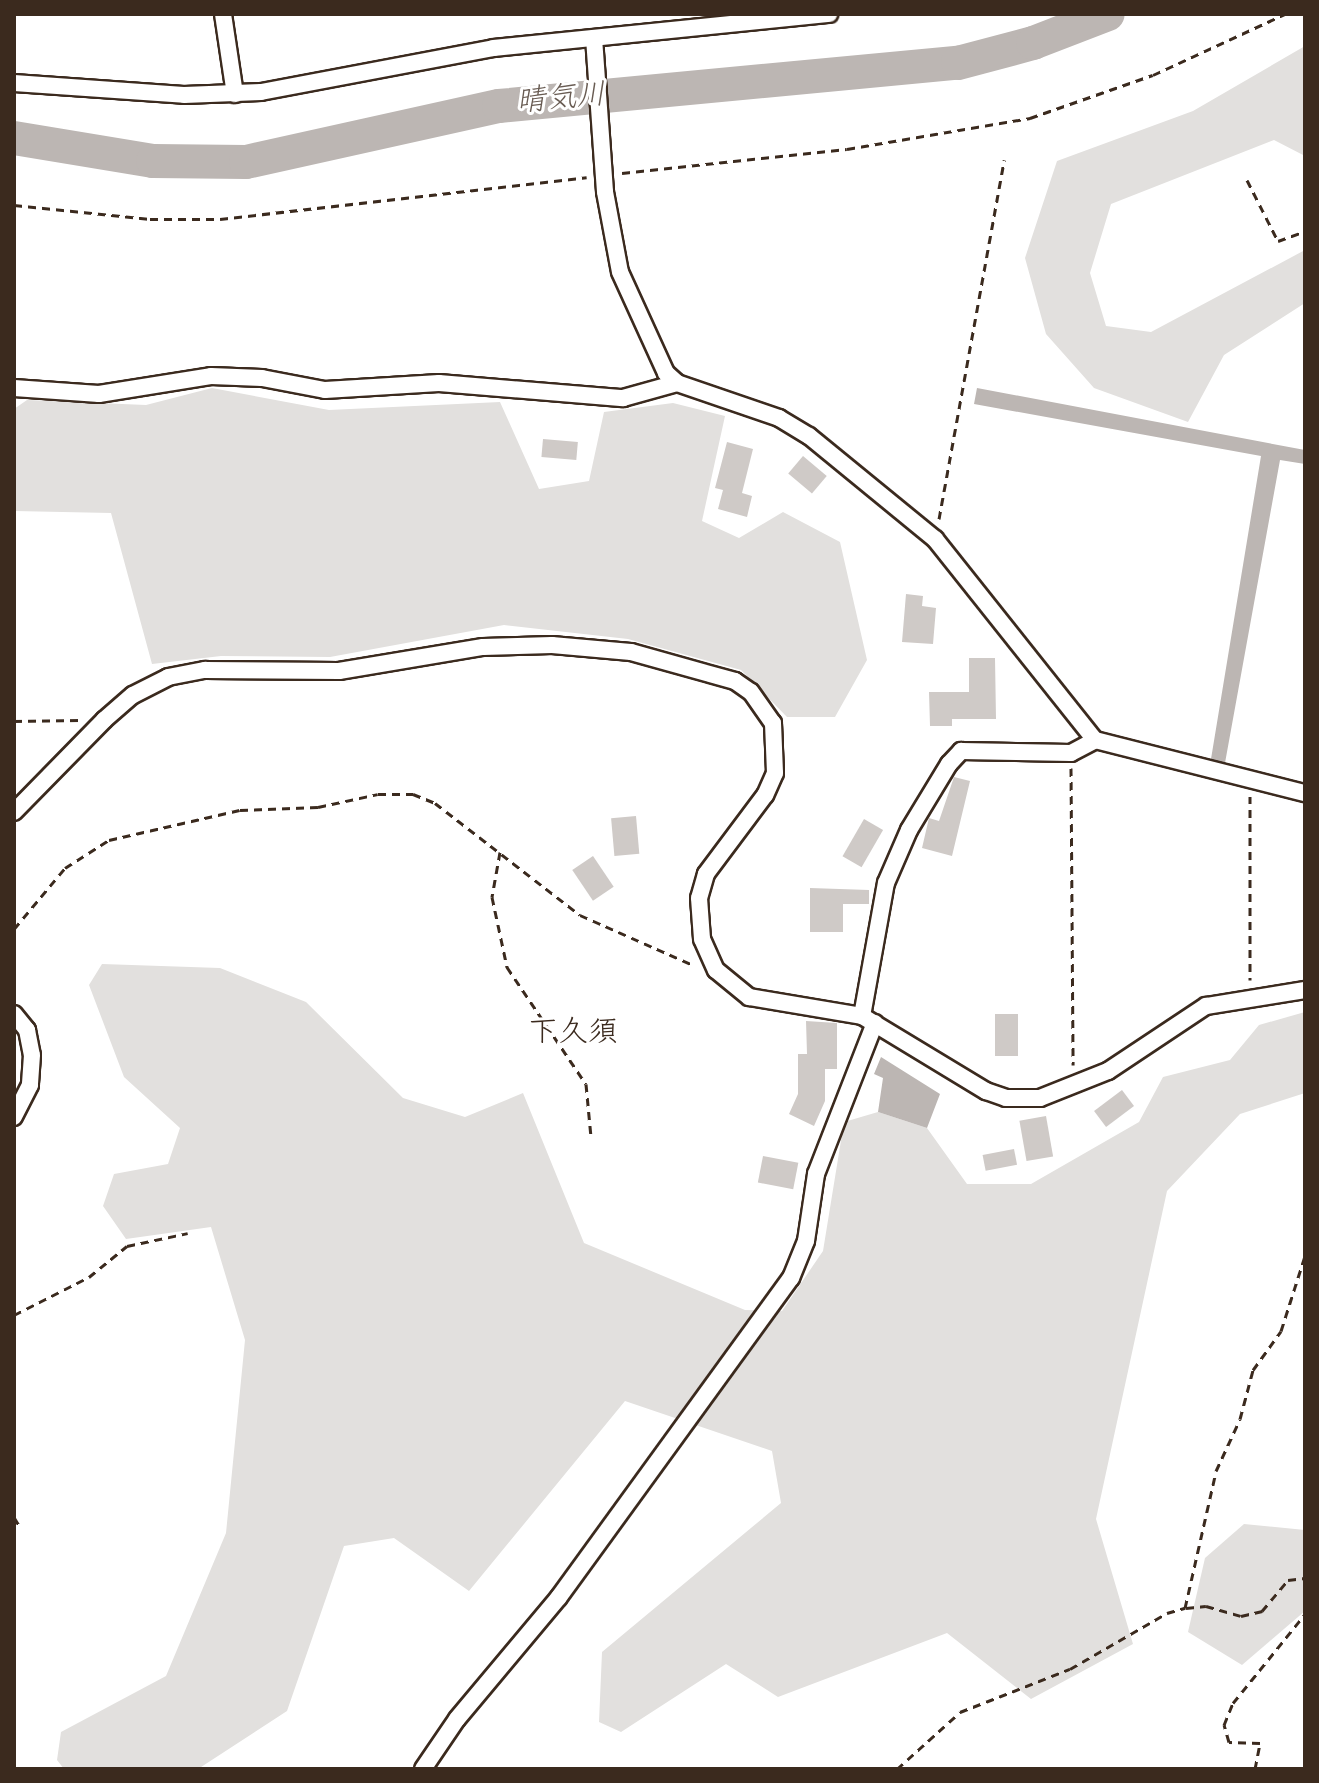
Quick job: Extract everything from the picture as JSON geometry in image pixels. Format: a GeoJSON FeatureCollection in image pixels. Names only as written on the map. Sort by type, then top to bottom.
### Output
{"type":"FeatureCollection","features":[{"type":"Feature","properties":{"kind":"street"},"geometry":{"type":"LineString","coordinates":[[223,14],[235,94]]}},
{"type":"Feature","properties":{"kind":"street"},"geometry":{"type":"LineString","coordinates":[[14,83],[235,94],[494,48],[829,14]]}},
{"type":"Feature","properties":{"kind":"street"},"geometry":{"type":"LineString","coordinates":[[594,38],[605,177],[620,272],[636,316],[677,383]]}},
{"type":"Feature","properties":{"kind":"street"},"geometry":{"type":"LineString","coordinates":[[14,388],[99,394],[211,376],[262,378],[325,390],[439,383],[623,398],[677,383],[779,418],[809,436],[935,539],[1095,740],[1305,793]]}},
{"type":"Feature","properties":{"kind":"street"},"geometry":{"type":"LineString","coordinates":[[14,812],[104,720],[133,695],[168,677],[205,670],[339,671],[483,647],[552,645],[631,652],[715,672],[743,686],[763,706],[773,723],[778,758],[765,795],[702,885],[702,939],[716,970],[749,997],[868,1020],[996,1094],[1040,1098],[1075,1088],[1206,1006],[1250,996],[1305,990]]}},
{"type":"Feature","properties":{"kind":"street"},"geometry":{"type":"LineString","coordinates":[[423,1769],[457,1719],[559,1597],[791,1278],[806,1241],[816,1174],[868,1020],[886,883],[909,830],[949,764],[961,751],[1071,753],[1095,740]]}},
{"type":"Feature","properties":{"kind":"street"},"geometry":{"type":"LineString","coordinates":[[14,1014],[27,1030],[32,1055],[30,1085],[14,1117]]}},
{"type":"Feature","properties":{"kind":"path"},"geometry":{"type":"LineString","coordinates":[[14,205],[150,219],[220,219],[566,175],[605,177],[640,169],[847,149],[1030,118],[1153,75],[1285,14]]}},
{"type":"Feature","properties":{"kind":"path"},"geometry":{"type":"LineString","coordinates":[[935,539],[1004,160]]}},
{"type":"Feature","properties":{"kind":"path"},"geometry":{"type":"LineString","coordinates":[[1247,180],[1278,241],[1305,231]]}},
{"type":"Feature","properties":{"kind":"path"},"geometry":{"type":"LineString","coordinates":[[14,721],[104,720]]}},
{"type":"Feature","properties":{"kind":"path"},"geometry":{"type":"LineString","coordinates":[[1071,753],[1075,1088]]}},
{"type":"Feature","properties":{"kind":"path"},"geometry":{"type":"LineString","coordinates":[[1250,781],[1250,996]]}},
{"type":"Feature","properties":{"kind":"path"},"geometry":{"type":"LineString","coordinates":[[14,929],[65,868],[84,853],[109,840],[240,810],[318,807],[378,794],[413,794],[435,803],[580,915],[637,943],[716,970]]}},
{"type":"Feature","properties":{"kind":"path"},"geometry":{"type":"LineString","coordinates":[[500,852],[492,897],[507,967],[586,1084],[591,1137]]}},
{"type":"Feature","properties":{"kind":"path"},"geometry":{"type":"LineString","coordinates":[[14,1315],[89,1277],[127,1246],[188,1233]]}},
{"type":"Feature","properties":{"kind":"path"},"geometry":{"type":"LineString","coordinates":[[1185,1608],[1216,1471],[1240,1419],[1253,1370],[1281,1331],[1305,1256]]}},
{"type":"Feature","properties":{"kind":"path"},"geometry":{"type":"LineString","coordinates":[[14,1517],[20,1527]]}},
{"type":"Feature","properties":{"kind":"path"},"geometry":{"type":"LineString","coordinates":[[897,1769],[960,1712],[1070,1669],[1167,1613],[1206,1606],[1241,1616],[1262,1611],[1288,1580],[1305,1578]]}},
{"type":"Feature","properties":{"kind":"path"},"geometry":{"type":"LineString","coordinates":[[1255,1769],[1260,1743],[1229,1742],[1224,1725],[1233,1703],[1305,1614]]}},
{"type":"Feature","properties":{"kind":"shaded area"},"geometry":{"type":"Polygon","coordinates":[[[1305,46],[1305,156],[1274,140],[1111,204],[1090,273],[1106,326],[1151,332],[1305,250],[1305,303],[1224,355],[1188,422],[1094,388],[1046,334],[1025,258],[1057,161],[1193,111],[1305,46]]]}},
{"type":"Feature","properties":{"kind":"shaded area"},"geometry":{"type":"Polygon","coordinates":[[[212,388],[329,410],[500,402],[539,489],[589,481],[604,412],[673,403],[725,416],[702,521],[739,538],[783,512],[840,542],[867,660],[835,717],[787,717],[741,670],[628,639],[504,625],[330,657],[221,656],[152,664],[111,513],[14,511],[14,409],[27,400],[146,405],[212,388]]]}},
{"type":"Feature","properties":{"kind":"shaded area"},"geometry":{"type":"Polygon","coordinates":[[[977,388],[1305,450],[1305,464],[1280,460],[1225,763],[1211,759],[1261,456],[974,404],[977,388]]]}},
{"type":"Feature","properties":{"kind":"shaded area"},"geometry":{"type":"Polygon","coordinates":[[[102,964],[220,968],[306,1002],[403,1098],[465,1117],[523,1093],[584,1243],[745,1310],[782,1311],[823,1251],[844,1122],[878,1112],[927,1128],[967,1184],[1031,1184],[1139,1122],[1163,1077],[1230,1060],[1259,1025],[1305,1012],[1305,1093],[1240,1114],[1167,1191],[1096,1519],[1133,1644],[1031,1699],[947,1633],[778,1697],[726,1664],[621,1732],[599,1722],[602,1652],[781,1503],[772,1451],[625,1401],[469,1591],[394,1538],[344,1546],[287,1711],[198,1769],[64,1769],[57,1760],[61,1732],[166,1676],[226,1533],[245,1340],[211,1227],[126,1239],[103,1206],[114,1174],[168,1164],[180,1128],[124,1077],[89,985],[102,964]]]}},
{"type":"Feature","properties":{"kind":"shaded area"},"geometry":{"type":"Polygon","coordinates":[[[881,1057],[940,1094],[927,1128],[878,1112],[883,1078],[874,1074],[881,1057]]]}},
{"type":"Feature","properties":{"kind":"shaded area"},"geometry":{"type":"Polygon","coordinates":[[[1244,1524],[1305,1530],[1305,1611],[1242,1665],[1188,1632],[1205,1558],[1244,1524]]]}},
{"type":"Feature","properties":{"kind":"building"},"geometry":{"type":"Polygon","coordinates":[[[543,439],[578,442],[576,460],[541,457],[543,439]]]}},
{"type":"Feature","properties":{"kind":"building"},"geometry":{"type":"Polygon","coordinates":[[[727,442],[753,449],[742,493],[752,496],[747,517],[718,509],[723,490],[715,488],[727,442]]]}},
{"type":"Feature","properties":{"kind":"building"},"geometry":{"type":"Polygon","coordinates":[[[803,456],[827,476],[812,494],[788,474],[803,456]]]}},
{"type":"Feature","properties":{"kind":"building"},"geometry":{"type":"Polygon","coordinates":[[[906,594],[923,596],[922,606],[936,608],[933,644],[902,642],[906,594]]]}},
{"type":"Feature","properties":{"kind":"building"},"geometry":{"type":"Polygon","coordinates":[[[969,658],[995,658],[996,719],[952,719],[952,726],[930,726],[929,692],[969,692],[969,658]]]}},
{"type":"Feature","properties":{"kind":"building"},"geometry":{"type":"Polygon","coordinates":[[[954,777],[970,781],[952,856],[922,848],[929,818],[939,821],[954,777]]]}},
{"type":"Feature","properties":{"kind":"building"},"geometry":{"type":"Polygon","coordinates":[[[636,816],[639,854],[614,856],[611,818],[636,816]]]}},
{"type":"Feature","properties":{"kind":"building"},"geometry":{"type":"Polygon","coordinates":[[[864,819],[883,830],[862,867],[842,856],[864,819]]]}},
{"type":"Feature","properties":{"kind":"building"},"geometry":{"type":"Polygon","coordinates":[[[593,856],[614,887],[593,901],[572,870],[593,856]]]}},
{"type":"Feature","properties":{"kind":"building"},"geometry":{"type":"Polygon","coordinates":[[[810,888],[869,890],[869,904],[843,904],[843,932],[810,932],[810,888]]]}},
{"type":"Feature","properties":{"kind":"building"},"geometry":{"type":"Polygon","coordinates":[[[995,1014],[1018,1014],[1018,1056],[995,1056],[995,1014]]]}},
{"type":"Feature","properties":{"kind":"building"},"geometry":{"type":"Polygon","coordinates":[[[806,1021],[837,1023],[837,1069],[825,1069],[825,1101],[814,1126],[789,1114],[798,1094],[798,1054],[807,1054],[806,1021]]]}},
{"type":"Feature","properties":{"kind":"building"},"geometry":{"type":"Polygon","coordinates":[[[1122,1090],[1134,1106],[1106,1127],[1094,1111],[1122,1090]]]}},
{"type":"Feature","properties":{"kind":"building"},"geometry":{"type":"Polygon","coordinates":[[[1046,1116],[1053,1156],[1027,1161],[1019,1121],[1046,1116]]]}},
{"type":"Feature","properties":{"kind":"building"},"geometry":{"type":"Polygon","coordinates":[[[1014,1149],[1017,1165],[986,1171],[983,1155],[1014,1149]]]}},
{"type":"Feature","properties":{"kind":"building"},"geometry":{"type":"Polygon","coordinates":[[[763,1156],[798,1163],[793,1189],[758,1183],[763,1156]]]}},
{"type":"Feature","properties":{"kind":"waterway","name":"晴気川"},"geometry":{"type":"LineString","coordinates":[[14,138],[153,161],[246,162],[499,106],[958,63],[1033,43],[1108,14]]}},
{"type":"Feature","properties":{"kind":"district","name":"下久須"},"geometry":{"type":"Point","coordinates":[573,1034]}}]}
